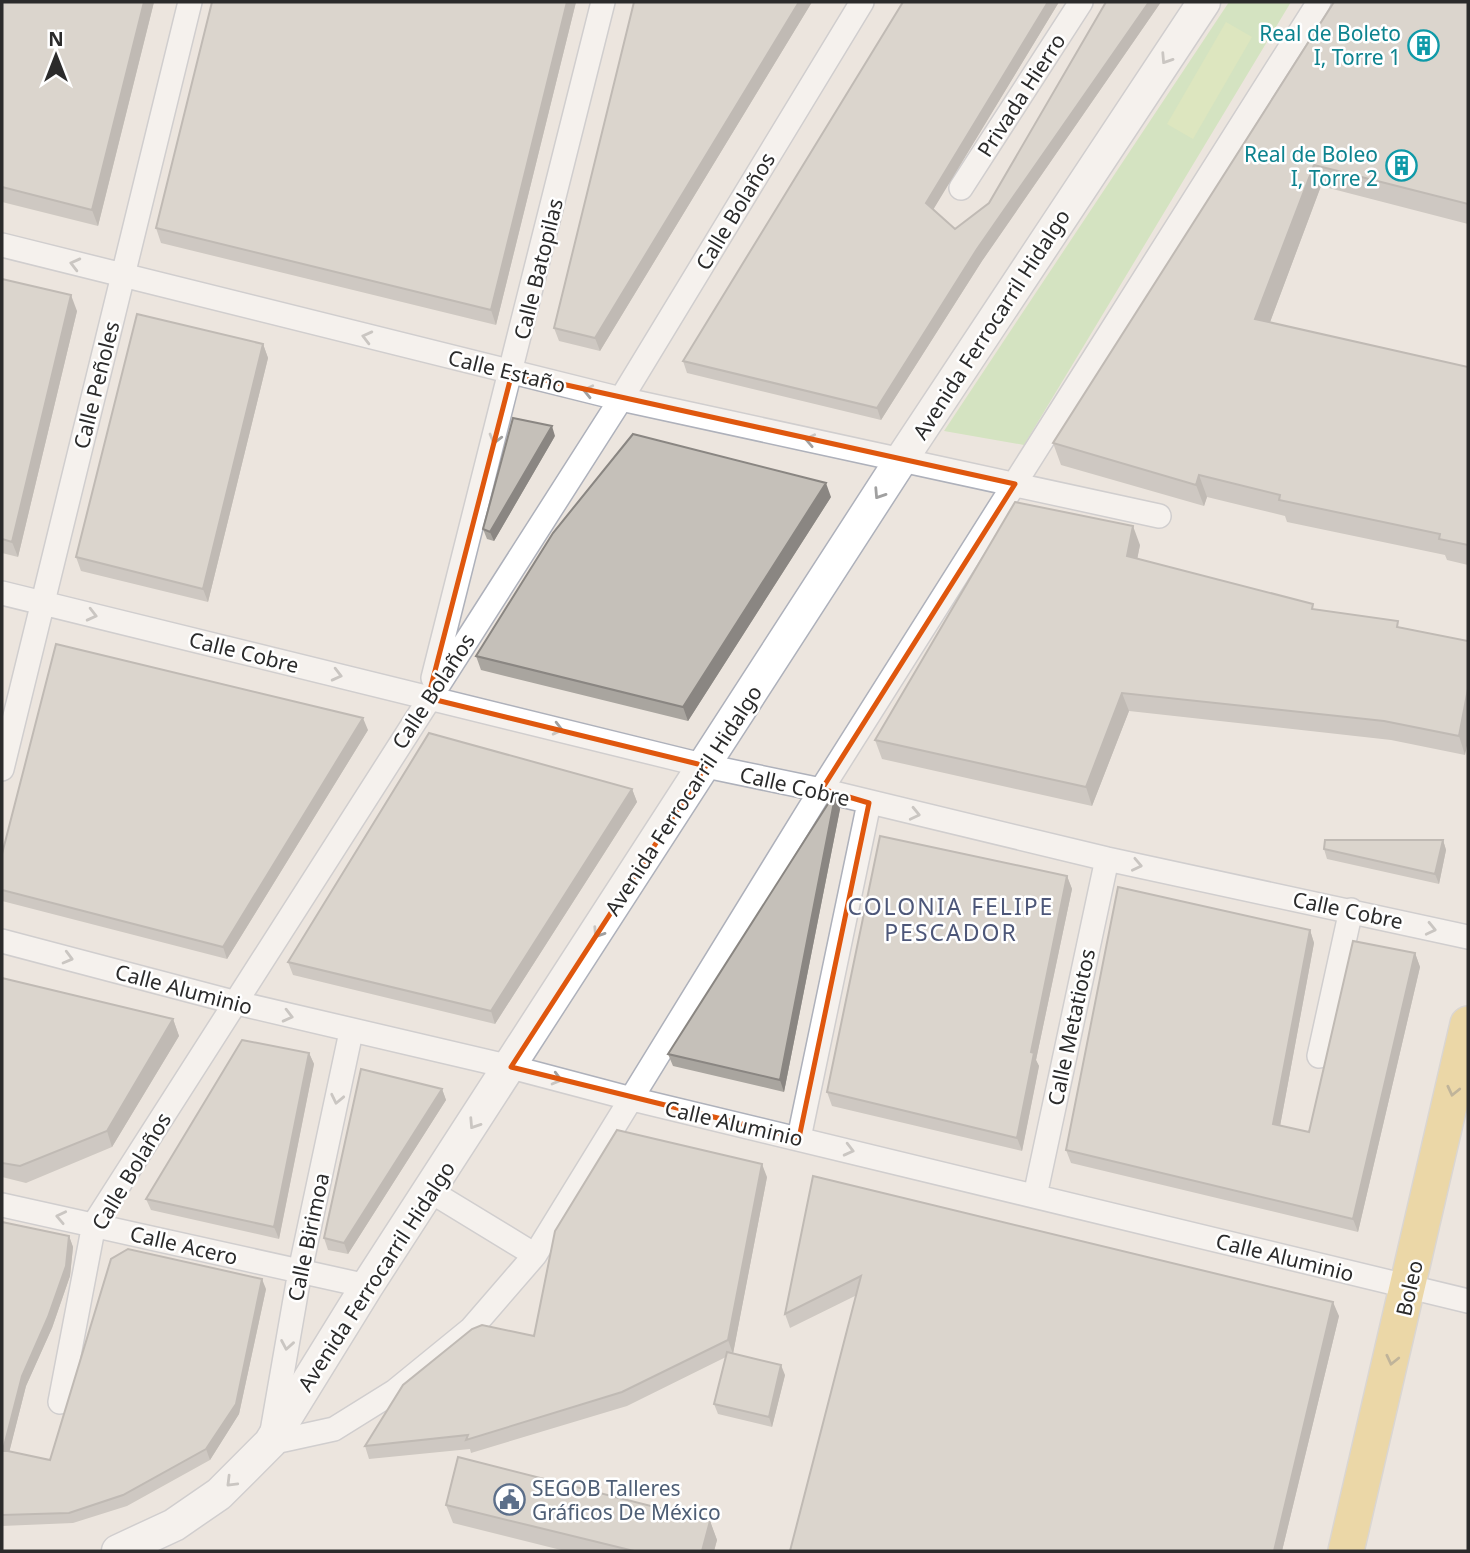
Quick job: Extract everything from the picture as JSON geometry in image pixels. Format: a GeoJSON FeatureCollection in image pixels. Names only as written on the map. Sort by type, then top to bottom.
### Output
{"type":"FeatureCollection","features":[{"type":"Feature","properties":{"kind":"main road","name":"Avenida Ferrocarril Hidalgo"},"geometry":{"type":"LineString","coordinates":[[118,1551],[174,1525],[219,1494],[270,1443],[367,1286],[706,766],[901,460],[1204,2]]}},
{"type":"Feature","properties":{"kind":"main road","name":"Boleo"},"geometry":{"type":"LineString","coordinates":[[1346,1551],[1410,1287],[1468,1024]]}},
{"type":"Feature","properties":{"kind":"street","name":"Calle Peñoles"},"geometry":{"type":"LineString","coordinates":[[2,769],[190,2]]}},
{"type":"Feature","properties":{"kind":"street","name":"Calle Batopilas"},"geometry":{"type":"LineString","coordinates":[[428,698],[512,373],[603,2]]}},
{"type":"Feature","properties":{"kind":"street","name":"Calle Bolaños"},"geometry":{"type":"LineString","coordinates":[[60,1402],[94,1224],[621,399],[862,2]]}},
{"type":"Feature","properties":{"kind":"street","name":"Privada Hierro"},"geometry":{"type":"LineString","coordinates":[[961,188],[1081,2]]}},
{"type":"Feature","properties":{"kind":"street"},"geometry":{"type":"LineString","coordinates":[[270,1443],[334,1429],[377,1403],[471,1329],[535,1255],[821,790],[1319,2]]}},
{"type":"Feature","properties":{"kind":"street","name":"Calle Estaño"},"geometry":{"type":"LineString","coordinates":[[2,245],[621,399],[1159,516]]}},
{"type":"Feature","properties":{"kind":"street","name":"Calle Cobre"},"geometry":{"type":"LineString","coordinates":[[2,593],[706,766],[821,790],[1107,859],[1468,937]]}},
{"type":"Feature","properties":{"kind":"street"},"geometry":{"type":"LineString","coordinates":[[799,1138],[869,803]]}},
{"type":"Feature","properties":{"kind":"street","name":"Calle Metatiotos"},"geometry":{"type":"LineString","coordinates":[[1035,1196],[1107,859]]}},
{"type":"Feature","properties":{"kind":"street"},"geometry":{"type":"LineString","coordinates":[[1319,1056],[1351,910]]}},
{"type":"Feature","properties":{"kind":"street","name":"Calle Aluminio"},"geometry":{"type":"LineString","coordinates":[[2,941],[351,1032],[511,1067],[632,1099],[1468,1301]]}},
{"type":"Feature","properties":{"kind":"street","name":"Calle Birimoa"},"geometry":{"type":"LineString","coordinates":[[270,1443],[300,1272],[351,1032]]}},
{"type":"Feature","properties":{"kind":"street"},"geometry":{"type":"LineString","coordinates":[[430,1191],[535,1255]]}},
{"type":"Feature","properties":{"kind":"street","name":"Calle Acero"},"geometry":{"type":"LineString","coordinates":[[2,1205],[367,1286]]}},
{"type":"Feature","properties":{"kind":"highlighted area"},"geometry":{"type":"Polygon","coordinates":[[[512,373],[1015,484],[822,789],[869,803],[799,1138],[511,1067],[706,766],[428,698],[512,373]]]}},
{"type":"Feature","properties":{"kind":"green space"},"geometry":{"type":"Polygon","coordinates":[[[1229,2],[1291,2],[1024,445],[944,431],[1229,2]]]}},
{"type":"Feature","properties":{"kind":"green space"},"geometry":{"type":"Polygon","coordinates":[[[1226,22],[1252,37],[1193,139],[1167,124],[1226,22]]]}},
{"type":"Feature","properties":{"kind":"building"},"geometry":{"type":"Polygon","coordinates":[[[2,2],[144,2],[92,210],[2,187],[2,2]]]}},
{"type":"Feature","properties":{"kind":"building"},"geometry":{"type":"Polygon","coordinates":[[[212,2],[567,2],[491,310],[156,228],[212,2]]]}},
{"type":"Feature","properties":{"kind":"building"},"geometry":{"type":"Polygon","coordinates":[[[634,2],[799,2],[595,338],[554,328],[634,2]]]}},
{"type":"Feature","properties":{"kind":"building"},"geometry":{"type":"Polygon","coordinates":[[[903,2],[1048,2],[926,203],[955,229],[989,203],[1106,2],[1149,2],[977,249],[877,408],[683,361],[903,2]]]}},
{"type":"Feature","properties":{"kind":"building"},"geometry":{"type":"Polygon","coordinates":[[[1334,2],[1468,2],[1468,204],[1314,165],[1255,319],[1468,367],[1468,545],[1439,539],[1440,534],[1279,500],[1280,495],[1199,475],[1196,485],[1053,443],[1334,2]]]}},
{"type":"Feature","properties":{"kind":"building"},"geometry":{"type":"Polygon","coordinates":[[[2,279],[71,295],[12,542],[2,539],[2,279]]]}},
{"type":"Feature","properties":{"kind":"building"},"geometry":{"type":"Polygon","coordinates":[[[137,314],[263,344],[203,589],[76,557],[137,314]]]}},
{"type":"Feature","properties":{"kind":"building"},"geometry":{"type":"Polygon","coordinates":[[[513,418],[552,426],[490,532],[483,529],[513,418]]]}},
{"type":"Feature","properties":{"kind":"building"},"geometry":{"type":"Polygon","coordinates":[[[633,434],[826,483],[683,707],[476,656],[553,533],[633,434]]]}},
{"type":"Feature","properties":{"kind":"building"},"geometry":{"type":"Polygon","coordinates":[[[1015,502],[1133,526],[1127,556],[1313,604],[1312,609],[1398,621],[1397,627],[1468,641],[1468,689],[1459,736],[1384,721],[1122,693],[1086,787],[875,740],[1015,502]]]}},
{"type":"Feature","properties":{"kind":"building"},"geometry":{"type":"Polygon","coordinates":[[[56,644],[363,718],[223,947],[2,890],[2,854],[56,644]]]}},
{"type":"Feature","properties":{"kind":"building"},"geometry":{"type":"Polygon","coordinates":[[[429,733],[632,789],[491,1011],[288,962],[429,733]]]}},
{"type":"Feature","properties":{"kind":"building"},"geometry":{"type":"Polygon","coordinates":[[[833,796],[835,797],[780,1080],[668,1054],[833,796]]]}},
{"type":"Feature","properties":{"kind":"building"},"geometry":{"type":"Polygon","coordinates":[[[880,836],[1067,876],[1031,1052],[1034,1053],[1017,1138],[827,1092],[880,836]]]}},
{"type":"Feature","properties":{"kind":"building"},"geometry":{"type":"Polygon","coordinates":[[[1325,840],[1443,840],[1435,874],[1324,849],[1325,840]]]}},
{"type":"Feature","properties":{"kind":"building"},"geometry":{"type":"Polygon","coordinates":[[[1118,887],[1310,930],[1273,1124],[1309,1132],[1353,941],[1415,953],[1353,1219],[1066,1150],[1118,887]]]}},
{"type":"Feature","properties":{"kind":"building"},"geometry":{"type":"Polygon","coordinates":[[[2,978],[173,1019],[107,1131],[20,1166],[2,1163],[2,978]]]}},
{"type":"Feature","properties":{"kind":"building"},"geometry":{"type":"Polygon","coordinates":[[[242,1040],[309,1053],[274,1227],[146,1199],[242,1040]]]}},
{"type":"Feature","properties":{"kind":"building"},"geometry":{"type":"Polygon","coordinates":[[[361,1069],[442,1089],[344,1243],[324,1238],[361,1069]]]}},
{"type":"Feature","properties":{"kind":"building"},"geometry":{"type":"Polygon","coordinates":[[[617,1130],[762,1164],[728,1340],[622,1392],[466,1440],[468,1435],[365,1446],[403,1385],[472,1329],[482,1325],[534,1336],[555,1231],[617,1130]]]}},
{"type":"Feature","properties":{"kind":"building"},"geometry":{"type":"Polygon","coordinates":[[[813,1176],[1333,1302],[1274,1551],[790,1551],[861,1276],[785,1314],[813,1176]]]}},
{"type":"Feature","properties":{"kind":"building"},"geometry":{"type":"Polygon","coordinates":[[[2,1222],[69,1236],[66,1266],[48,1317],[22,1376],[3,1450],[50,1460],[111,1259],[128,1249],[262,1279],[236,1404],[206,1449],[123,1495],[69,1513],[2,1515],[2,1222]]]}},
{"type":"Feature","properties":{"kind":"building"},"geometry":{"type":"Polygon","coordinates":[[[727,1352],[781,1365],[769,1417],[714,1404],[727,1352]]]}},
{"type":"Feature","properties":{"kind":"building","name":"SEGOB Talleres Gráficos De México"},"geometry":{"type":"Polygon","coordinates":[[[458,1457],[710,1521],[702,1551],[634,1551],[446,1505],[458,1457]]]}},
{"type":"Feature","properties":{"kind":"place","name":"Real de Boleto I, Torre 1"},"geometry":{"type":"Point","coordinates":[1424,45]}},
{"type":"Feature","properties":{"kind":"place","name":"Real de Boleo I, Torre 2"},"geometry":{"type":"Point","coordinates":[1401,166]}},
{"type":"Feature","properties":{"kind":"place","name":"SEGOB Talleres Gráficos De México"},"geometry":{"type":"Point","coordinates":[509,1500]}},
{"type":"Feature","properties":{"kind":"district","name":"COLONIA FELIPE PESCADOR"},"geometry":{"type":"Point","coordinates":[951,919]}}]}
